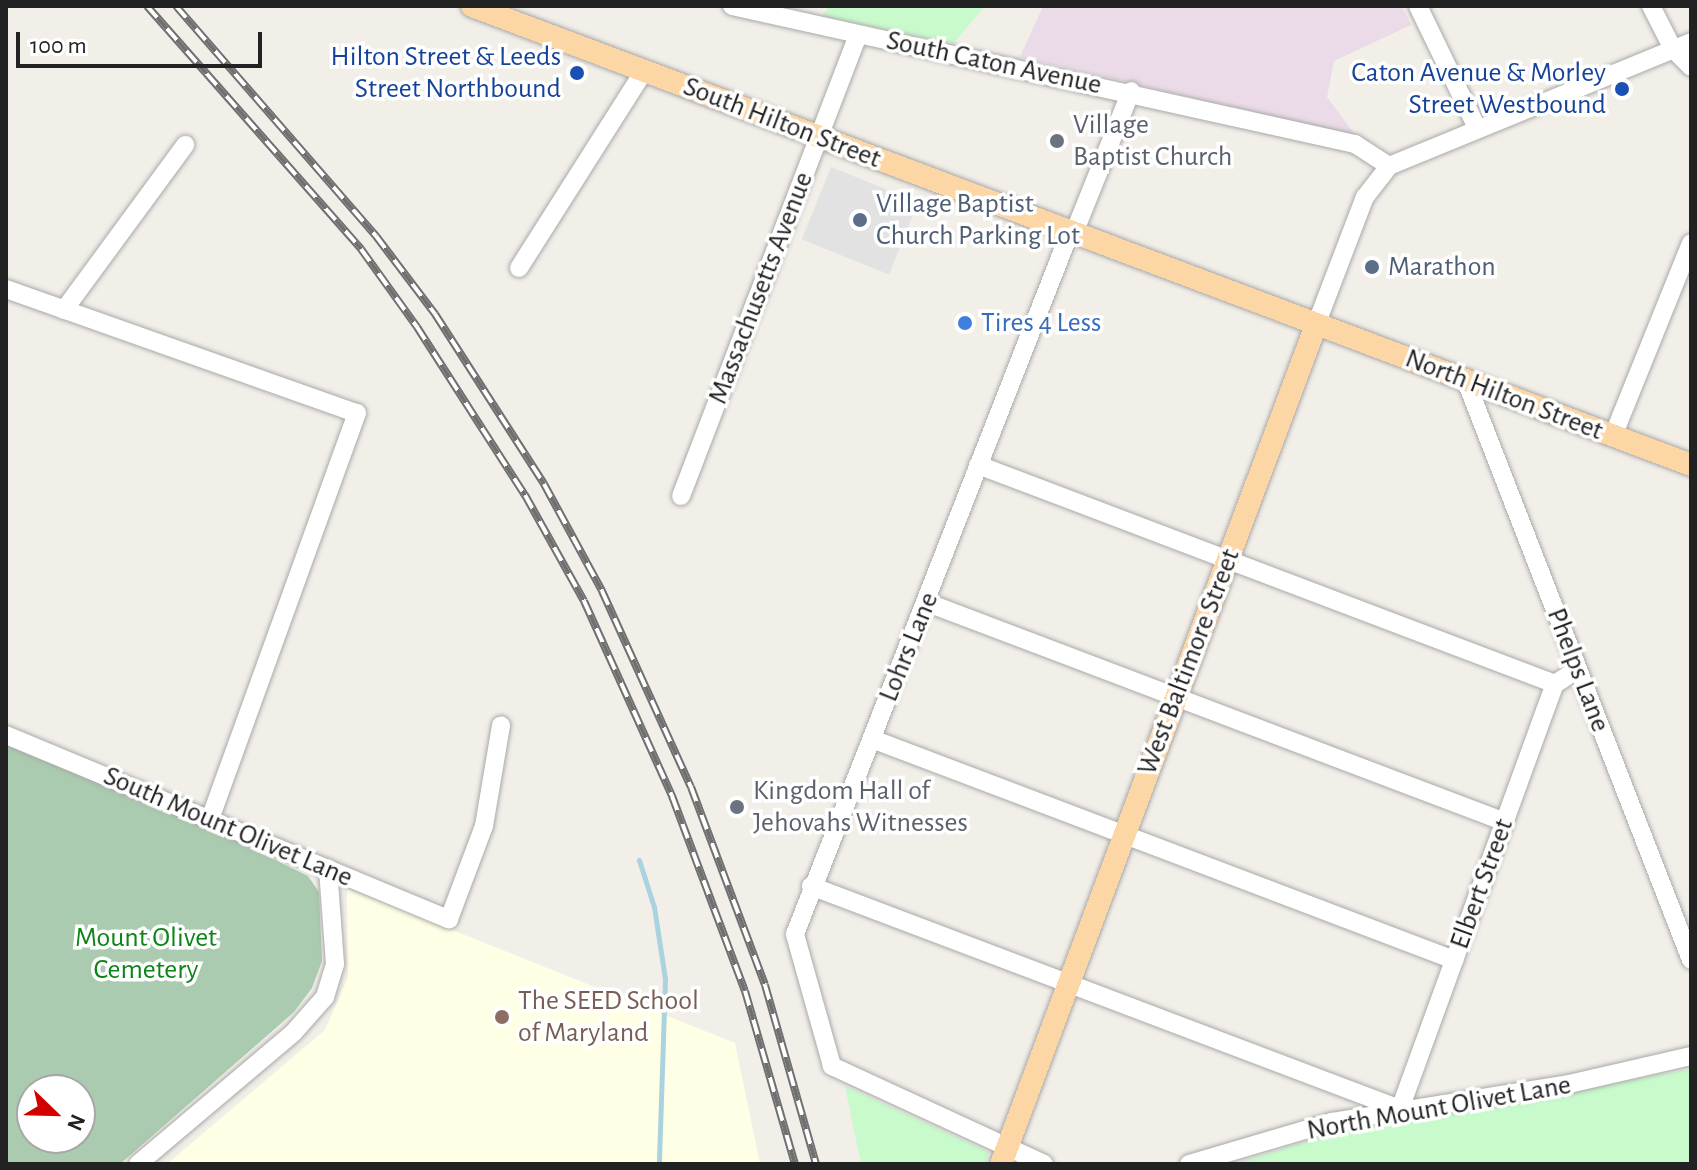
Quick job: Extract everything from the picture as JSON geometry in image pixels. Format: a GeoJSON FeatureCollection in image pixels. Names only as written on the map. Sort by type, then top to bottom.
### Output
{"type":"FeatureCollection","features":[{"type":"Feature","properties":{"kind":"main road","name":"South Hilton Street"},"geometry":{"type":"LineString","coordinates":[[472,6],[1316,325]]}},
{"type":"Feature","properties":{"kind":"main road","name":"North Hilton Street"},"geometry":{"type":"LineString","coordinates":[[1316,325],[1691,465]]}},
{"type":"Feature","properties":{"kind":"main road","name":"West Baltimore Street"},"geometry":{"type":"LineString","coordinates":[[1004,1156],[1316,325]]}},
{"type":"Feature","properties":{"kind":"street","name":"South Caton Avenue"},"geometry":{"type":"LineString","coordinates":[[732,6],[1131,91],[1355,144],[1389,166]]}},
{"type":"Feature","properties":{"kind":"street"},"geometry":{"type":"LineString","coordinates":[[1418,6],[1477,128]]}},
{"type":"Feature","properties":{"kind":"street"},"geometry":{"type":"LineString","coordinates":[[1651,6],[1673,49],[1691,67]]}},
{"type":"Feature","properties":{"kind":"street","name":"Massachusetts Avenue"},"geometry":{"type":"LineString","coordinates":[[681,496],[858,35]]}},
{"type":"Feature","properties":{"kind":"street"},"geometry":{"type":"LineString","coordinates":[[1389,166],[1691,42]]}},
{"type":"Feature","properties":{"kind":"street"},"geometry":{"type":"LineString","coordinates":[[519,268],[644,71]]}},
{"type":"Feature","properties":{"kind":"street","name":"Lohrs Lane"},"geometry":{"type":"LineString","coordinates":[[1004,1156],[832,1066],[795,934],[811,886],[928,603],[978,465],[1131,91]]}},
{"type":"Feature","properties":{"kind":"street"},"geometry":{"type":"LineString","coordinates":[[64,310],[185,145]]}},
{"type":"Feature","properties":{"kind":"street","name":"West Baltimore Street"},"geometry":{"type":"LineString","coordinates":[[1316,325],[1365,197],[1389,166]]}},
{"type":"Feature","properties":{"kind":"street"},"geometry":{"type":"LineString","coordinates":[[1613,436],[1691,243]]}},
{"type":"Feature","properties":{"kind":"street"},"geometry":{"type":"LineString","coordinates":[[6,289],[357,413],[210,819]]}},
{"type":"Feature","properties":{"kind":"street","name":"Phelps Lane"},"geometry":{"type":"LineString","coordinates":[[1466,381],[1691,960]]}},
{"type":"Feature","properties":{"kind":"street"},"geometry":{"type":"LineString","coordinates":[[978,465],[1555,684],[1578,669]]}},
{"type":"Feature","properties":{"kind":"street"},"geometry":{"type":"LineString","coordinates":[[928,603],[1505,822]]}},
{"type":"Feature","properties":{"kind":"street","name":"Elbert Street"},"geometry":{"type":"LineString","coordinates":[[1400,1109],[1555,684]]}},
{"type":"Feature","properties":{"kind":"street","name":"South Mount Olivet Lane"},"geometry":{"type":"LineString","coordinates":[[6,735],[449,919],[484,826],[501,725]]}},
{"type":"Feature","properties":{"kind":"street"},"geometry":{"type":"LineString","coordinates":[[872,739],[1454,960]]}},
{"type":"Feature","properties":{"kind":"street"},"geometry":{"type":"LineString","coordinates":[[138,1164],[320,1005],[335,964],[328,868]]}},
{"type":"Feature","properties":{"kind":"street"},"geometry":{"type":"LineString","coordinates":[[811,886],[1400,1109]]}},
{"type":"Feature","properties":{"kind":"street","name":"North Mount Olivet Lane"},"geometry":{"type":"LineString","coordinates":[[1189,1164],[1332,1122],[1569,1084],[1691,1056]]}},
{"type":"Feature","properties":{"kind":"street"},"geometry":{"type":"LineString","coordinates":[[1004,1156],[1044,1164]]}},
{"type":"Feature","properties":{"kind":"shaded area"},"geometry":{"type":"Polygon","coordinates":[[[1043,6],[1402,6],[1411,25],[1334,61],[1327,97],[1356,136],[1020,57],[1043,6]]]}},
{"type":"Feature","properties":{"kind":"shaded area","name":"Village Baptist Church Parking Lot"},"geometry":{"type":"Polygon","coordinates":[[[831,167],[918,202],[889,275],[802,239],[831,167]]]}},
{"type":"Feature","properties":{"kind":"shaded area","name":"The SEED School of Maryland"},"geometry":{"type":"Polygon","coordinates":[[[347,888],[735,1043],[760,1164],[167,1164],[325,1030],[348,977],[347,888]]]}},
{"type":"Feature","properties":{"kind":"green space"},"geometry":{"type":"Polygon","coordinates":[[[829,6],[985,6],[954,43],[822,16],[829,6]]]}},
{"type":"Feature","properties":{"kind":"green space","name":"Mount Olivet Cemetery"},"geometry":{"type":"Polygon","coordinates":[[[6,743],[172,810],[308,876],[319,892],[322,961],[312,988],[294,1012],[120,1164],[6,1164],[6,743]]]}},
{"type":"Feature","properties":{"kind":"green space"},"geometry":{"type":"Polygon","coordinates":[[[1691,1069],[1691,1164],[1232,1164],[1346,1129],[1691,1069]]]}},
{"type":"Feature","properties":{"kind":"green space"},"geometry":{"type":"Polygon","coordinates":[[[845,1086],[989,1152],[986,1164],[861,1164],[845,1086]]]}},
{"type":"Feature","properties":{"kind":"waterway"},"geometry":{"type":"LineString","coordinates":[[639,860],[654,907],[665,979],[659,1164]]}},
{"type":"Feature","properties":{"kind":"railway"},"geometry":{"type":"LineString","coordinates":[[147,6],[361,249],[417,327],[525,495],[584,601],[672,796],[745,991],[795,1164]]}},
{"type":"Feature","properties":{"kind":"railway"},"geometry":{"type":"LineString","coordinates":[[176,6],[376,236],[435,314],[544,484],[602,591],[691,787],[765,985],[816,1164]]}},
{"type":"Feature","properties":{"kind":"place","name":"Hilton Street & Leeds Street Northbound"},"geometry":{"type":"Point","coordinates":[577,73]}},
{"type":"Feature","properties":{"kind":"place","name":"Caton Avenue & Morley Street Westbound"},"geometry":{"type":"Point","coordinates":[1622,89]}},
{"type":"Feature","properties":{"kind":"place","name":"Village Baptist Church"},"geometry":{"type":"Point","coordinates":[1057,141]}},
{"type":"Feature","properties":{"kind":"place","name":"Village Baptist Church Parking Lot"},"geometry":{"type":"Point","coordinates":[860,220]}},
{"type":"Feature","properties":{"kind":"place","name":"Marathon"},"geometry":{"type":"Point","coordinates":[1372,267]}},
{"type":"Feature","properties":{"kind":"place","name":"Tires 4 Less"},"geometry":{"type":"Point","coordinates":[965,323]}},
{"type":"Feature","properties":{"kind":"place","name":"Kingdom Hall of Jehovahs Witnesses"},"geometry":{"type":"Point","coordinates":[737,807]}},
{"type":"Feature","properties":{"kind":"place","name":"The SEED School of Maryland"},"geometry":{"type":"Point","coordinates":[502,1017]}}]}
